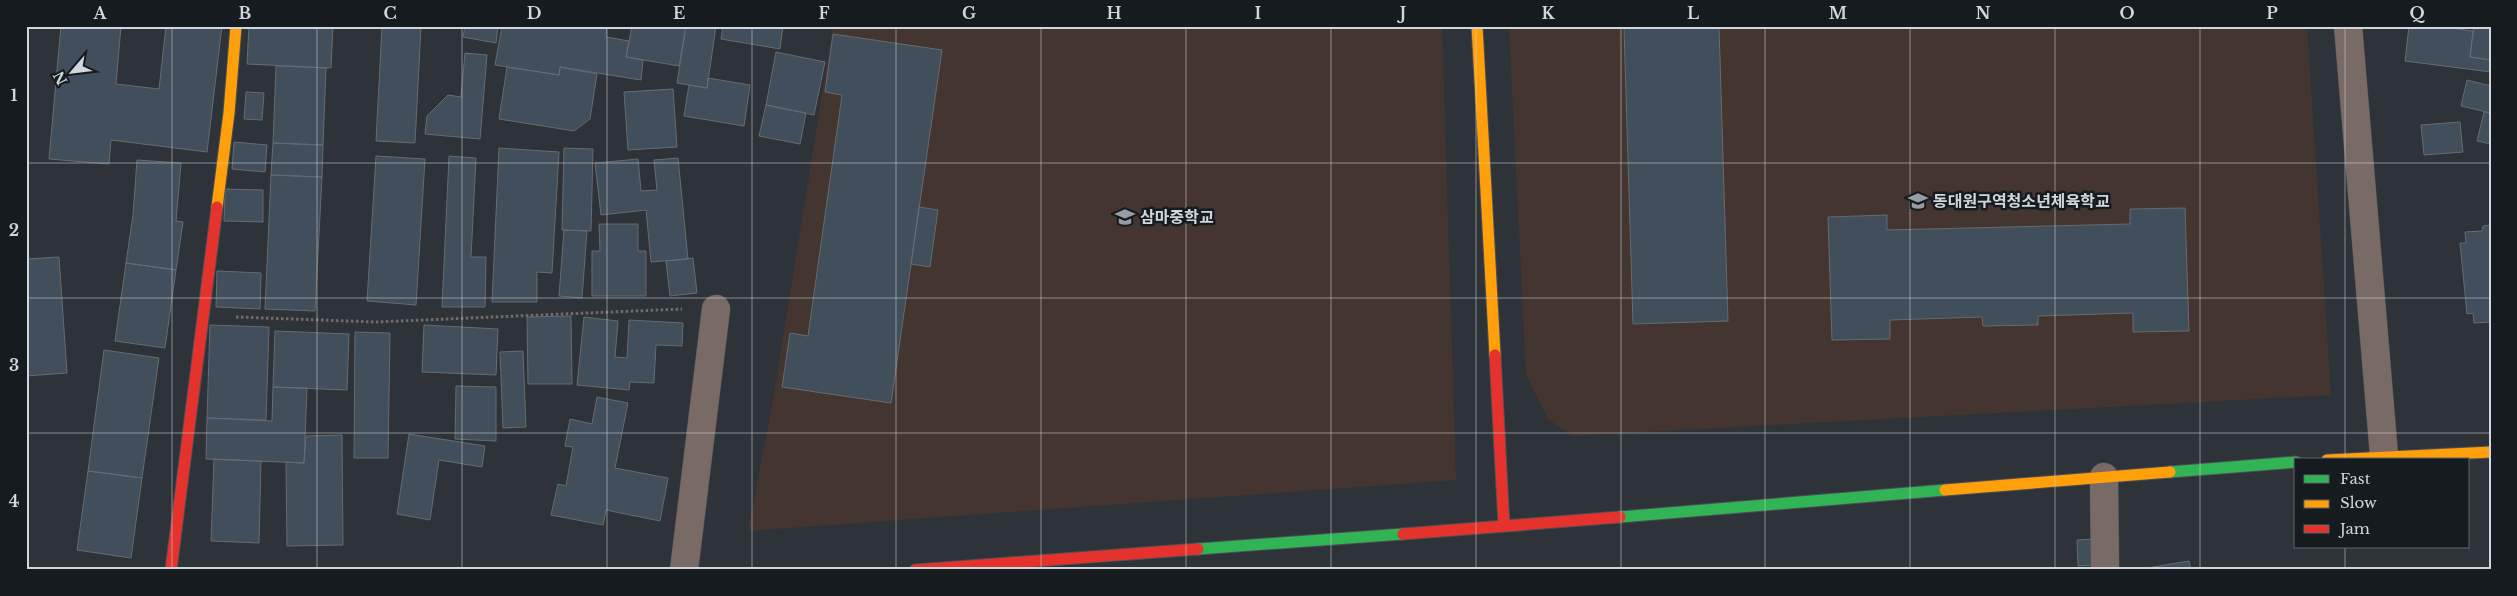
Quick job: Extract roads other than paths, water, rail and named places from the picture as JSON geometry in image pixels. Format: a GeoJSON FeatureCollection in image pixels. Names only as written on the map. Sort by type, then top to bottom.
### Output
{"type":"FeatureCollection","features":[{"type":"Feature","properties":{"kind":"street"},"geometry":{"type":"LineString","coordinates":[[171,570],[229,113],[236,26]]}},
{"type":"Feature","properties":{"kind":"street"},"geometry":{"type":"LineString","coordinates":[[1477,26],[1504,526]]}},
{"type":"Feature","properties":{"kind":"street"},"geometry":{"type":"LineString","coordinates":[[2348,26],[2384,455]]}},
{"type":"Feature","properties":{"kind":"street"},"geometry":{"type":"LineString","coordinates":[[684,570],[716,309]]}},
{"type":"Feature","properties":{"kind":"street"},"geometry":{"type":"LineString","coordinates":[[2350,458],[2384,455],[2491,452]]}},
{"type":"Feature","properties":{"kind":"street"},"geometry":{"type":"LineString","coordinates":[[922,570],[1504,526],[2294,462]]}},
{"type":"Feature","properties":{"kind":"street"},"geometry":{"type":"LineString","coordinates":[[2104,477],[2105,570]]}},
{"type":"Feature","properties":{"kind":"place","name":"동대원구역청소년체육학교"},"geometry":{"type":"Point","coordinates":[1918,201]}},
{"type":"Feature","properties":{"kind":"place","name":"삼마중학교"},"geometry":{"type":"Point","coordinates":[1125,217]}}]}
